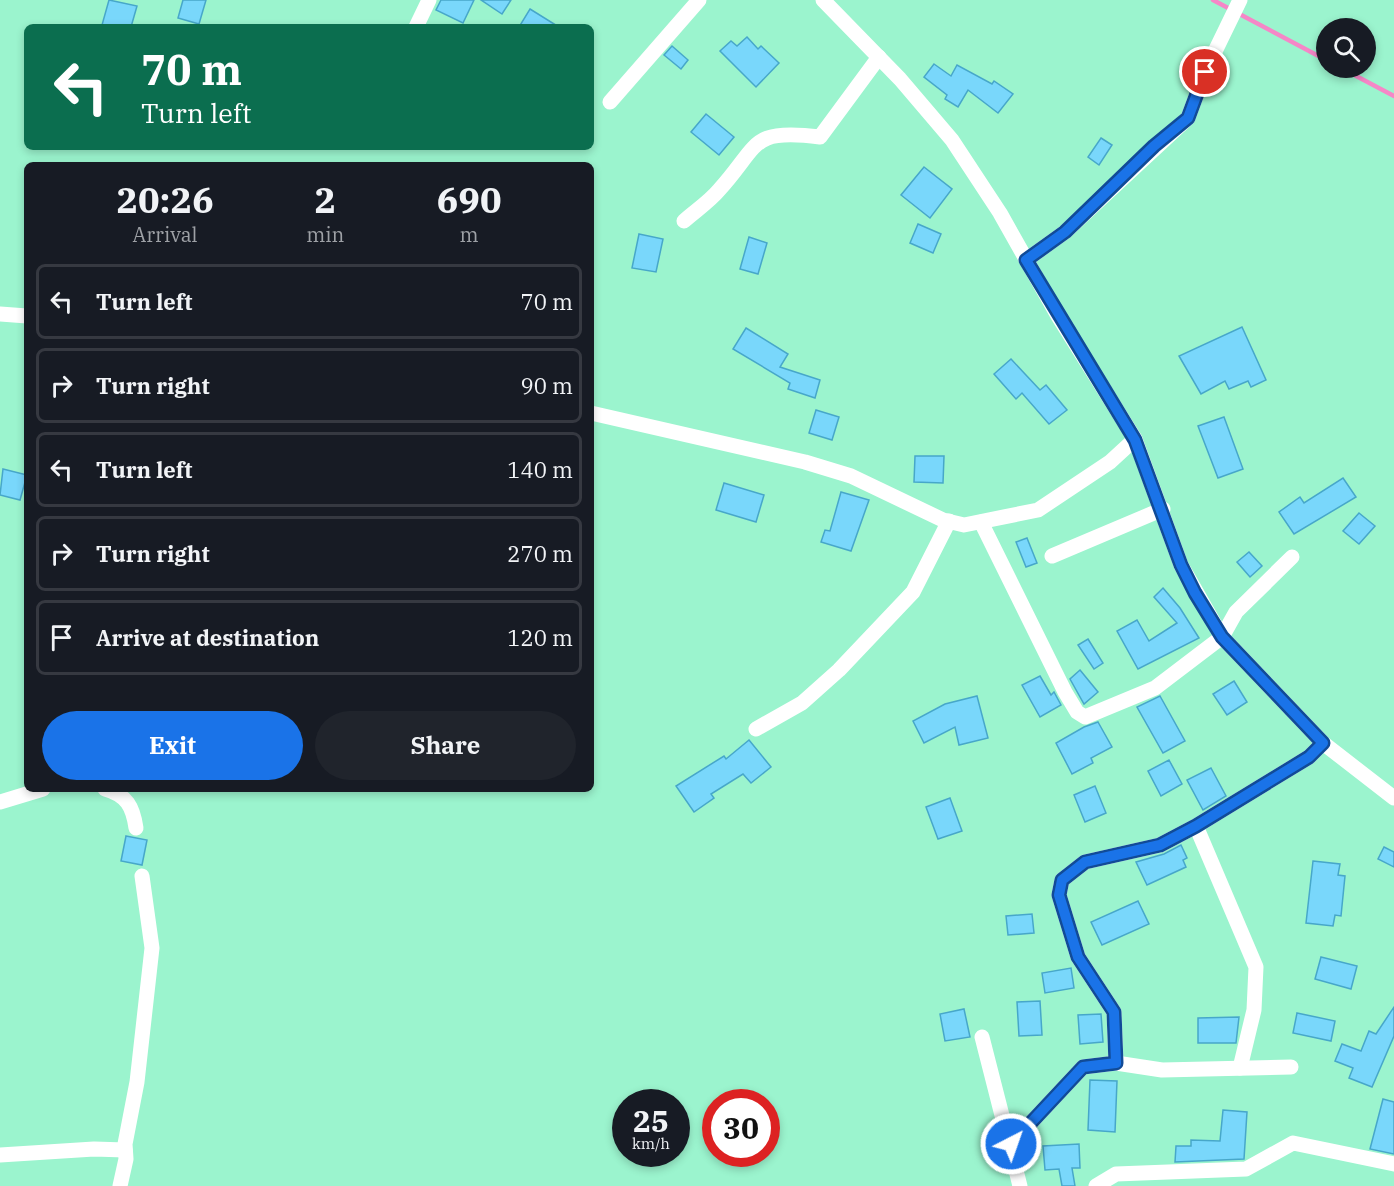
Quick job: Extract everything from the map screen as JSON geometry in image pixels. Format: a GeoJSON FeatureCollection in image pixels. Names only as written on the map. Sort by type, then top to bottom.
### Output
{"type":"FeatureCollection","features":[{"type":"Feature","properties":{"kind":"street"},"geometry":{"type":"LineString","coordinates":[[417,24],[429,0]]}},
{"type":"Feature","properties":{"kind":"street"},"geometry":{"type":"LineString","coordinates":[[610,102],[699,0]]}},
{"type":"Feature","properties":{"kind":"street"},"geometry":{"type":"LineString","coordinates":[[823,0],[879,57],[952,140],[1135,440],[1181,565],[1222,637],[1323,743],[1371,777],[1394,798]]}},
{"type":"Feature","properties":{"kind":"street"},"geometry":{"type":"LineString","coordinates":[[1026,260],[1065,232],[1154,146],[1188,118],[1205,72],[1240,0]]}},
{"type":"Feature","properties":{"kind":"street"},"geometry":{"type":"LineString","coordinates":[[684,221],[718,191],[758,141],[788,132],[820,137],[879,57]]}},
{"type":"Feature","properties":{"kind":"street"},"geometry":{"type":"LineString","coordinates":[[0,314],[24,316]]}},
{"type":"Feature","properties":{"kind":"street"},"geometry":{"type":"LineString","coordinates":[[594,413],[794,459],[851,476],[950,521],[964,525],[1038,510],[1110,462],[1135,440]]}},
{"type":"Feature","properties":{"kind":"street"},"geometry":{"type":"LineString","coordinates":[[1052,556],[1162,510]]}},
{"type":"Feature","properties":{"kind":"street"},"geometry":{"type":"LineString","coordinates":[[756,729],[802,704],[839,670],[913,592],[950,521]]}},
{"type":"Feature","properties":{"kind":"street"},"geometry":{"type":"LineString","coordinates":[[981,522],[1061,684],[1081,716],[1089,717],[1155,688],[1222,637],[1236,612],[1292,557]]}},
{"type":"Feature","properties":{"kind":"street"},"geometry":{"type":"LineString","coordinates":[[1116,1063],[1114,1012],[1078,957],[1059,895],[1062,880],[1085,862],[1160,845],[1196,826],[1309,757],[1323,743]]}},
{"type":"Feature","properties":{"kind":"street"},"geometry":{"type":"LineString","coordinates":[[0,802],[33,792]]}},
{"type":"Feature","properties":{"kind":"street"},"geometry":{"type":"LineString","coordinates":[[116,792],[133,809],[136,828]]}},
{"type":"Feature","properties":{"kind":"street"},"geometry":{"type":"LineString","coordinates":[[1196,826],[1256,967],[1254,1010],[1240,1068]]}},
{"type":"Feature","properties":{"kind":"street"},"geometry":{"type":"LineString","coordinates":[[120,1186],[137,1082],[152,948],[142,876]]}},
{"type":"Feature","properties":{"kind":"street"},"geometry":{"type":"LineString","coordinates":[[982,1037],[1020,1186]]}},
{"type":"Feature","properties":{"kind":"street"},"geometry":{"type":"LineString","coordinates":[[1011,1144],[1083,1067],[1116,1063],[1162,1070],[1291,1067]]}},
{"type":"Feature","properties":{"kind":"street"},"geometry":{"type":"LineString","coordinates":[[1096,1186],[1116,1174],[1246,1169],[1293,1143],[1394,1164]]}},
{"type":"Feature","properties":{"kind":"street"},"geometry":{"type":"LineString","coordinates":[[0,1155],[94,1149],[125,1150]]}},
{"type":"Feature","properties":{"kind":"building"},"geometry":{"type":"Polygon","coordinates":[[[109,0],[137,6],[132,24],[102,24],[109,0]]]}},
{"type":"Feature","properties":{"kind":"building"},"geometry":{"type":"Polygon","coordinates":[[[183,0],[206,0],[199,24],[178,18],[183,0]]]}},
{"type":"Feature","properties":{"kind":"building"},"geometry":{"type":"Polygon","coordinates":[[[441,0],[474,0],[463,23],[436,10],[441,0]]]}},
{"type":"Feature","properties":{"kind":"building"},"geometry":{"type":"Polygon","coordinates":[[[481,0],[511,0],[502,14],[481,0]]]}},
{"type":"Feature","properties":{"kind":"building"},"geometry":{"type":"Polygon","coordinates":[[[530,9],[554,24],[521,24],[530,9]]]}},
{"type":"Feature","properties":{"kind":"building"},"geometry":{"type":"Polygon","coordinates":[[[747,37],[758,49],[761,46],[779,63],[756,87],[720,51],[731,41],[737,46],[747,37]]]}},
{"type":"Feature","properties":{"kind":"building"},"geometry":{"type":"Polygon","coordinates":[[[672,46],[688,60],[681,69],[664,55],[672,46]]]}},
{"type":"Feature","properties":{"kind":"building"},"geometry":{"type":"Polygon","coordinates":[[[934,64],[951,76],[957,65],[992,84],[994,81],[1013,94],[998,113],[968,90],[958,107],[945,99],[947,95],[924,77],[934,64]]]}},
{"type":"Feature","properties":{"kind":"building"},"geometry":{"type":"Polygon","coordinates":[[[706,114],[734,137],[719,155],[691,132],[706,114]]]}},
{"type":"Feature","properties":{"kind":"building"},"geometry":{"type":"Polygon","coordinates":[[[1101,138],[1112,145],[1099,165],[1088,157],[1101,138]]]}},
{"type":"Feature","properties":{"kind":"building"},"geometry":{"type":"Polygon","coordinates":[[[924,167],[952,189],[930,218],[901,195],[924,167]]]}},
{"type":"Feature","properties":{"kind":"building"},"geometry":{"type":"Polygon","coordinates":[[[918,224],[941,234],[933,253],[910,243],[918,224]]]}},
{"type":"Feature","properties":{"kind":"building"},"geometry":{"type":"Polygon","coordinates":[[[639,234],[663,239],[656,272],[632,268],[639,234]]]}},
{"type":"Feature","properties":{"kind":"building"},"geometry":{"type":"Polygon","coordinates":[[[749,237],[767,243],[758,274],[740,269],[749,237]]]}},
{"type":"Feature","properties":{"kind":"building"},"geometry":{"type":"Polygon","coordinates":[[[1242,327],[1266,380],[1251,387],[1248,381],[1229,389],[1225,381],[1201,394],[1179,356],[1242,327]]]}},
{"type":"Feature","properties":{"kind":"building"},"geometry":{"type":"Polygon","coordinates":[[[746,328],[788,354],[780,367],[820,380],[815,398],[788,389],[790,383],[733,349],[746,328]]]}},
{"type":"Feature","properties":{"kind":"building"},"geometry":{"type":"Polygon","coordinates":[[[1011,359],[1040,390],[1046,385],[1067,410],[1049,424],[1022,393],[1016,399],[994,374],[1011,359]]]}},
{"type":"Feature","properties":{"kind":"building"},"geometry":{"type":"Polygon","coordinates":[[[816,410],[839,417],[832,440],[809,433],[816,410]]]}},
{"type":"Feature","properties":{"kind":"building"},"geometry":{"type":"Polygon","coordinates":[[[1224,417],[1243,469],[1218,478],[1198,426],[1224,417]]]}},
{"type":"Feature","properties":{"kind":"building"},"geometry":{"type":"Polygon","coordinates":[[[915,456],[944,456],[943,483],[914,482],[915,456]]]}},
{"type":"Feature","properties":{"kind":"building"},"geometry":{"type":"Polygon","coordinates":[[[3,469],[24,474],[20,500],[0,495],[3,469]]]}},
{"type":"Feature","properties":{"kind":"building"},"geometry":{"type":"Polygon","coordinates":[[[1343,478],[1356,497],[1294,534],[1279,512],[1300,497],[1304,503],[1343,478]]]}},
{"type":"Feature","properties":{"kind":"building"},"geometry":{"type":"Polygon","coordinates":[[[724,483],[764,495],[756,522],[716,510],[724,483]]]}},
{"type":"Feature","properties":{"kind":"building"},"geometry":{"type":"Polygon","coordinates":[[[841,492],[869,500],[851,551],[821,542],[825,530],[830,531],[841,492]]]}},
{"type":"Feature","properties":{"kind":"building"},"geometry":{"type":"Polygon","coordinates":[[[1359,513],[1375,526],[1359,544],[1343,531],[1359,513]]]}},
{"type":"Feature","properties":{"kind":"building"},"geometry":{"type":"Polygon","coordinates":[[[1027,538],[1037,563],[1026,567],[1016,542],[1027,538]]]}},
{"type":"Feature","properties":{"kind":"building"},"geometry":{"type":"Polygon","coordinates":[[[1249,552],[1262,566],[1250,577],[1237,562],[1249,552]]]}},
{"type":"Feature","properties":{"kind":"building"},"geometry":{"type":"Polygon","coordinates":[[[1163,588],[1180,608],[1199,638],[1138,669],[1117,631],[1137,620],[1149,641],[1177,623],[1154,597],[1163,588]]]}},
{"type":"Feature","properties":{"kind":"building"},"geometry":{"type":"Polygon","coordinates":[[[1088,639],[1103,663],[1094,669],[1078,645],[1088,639]]]}},
{"type":"Feature","properties":{"kind":"building"},"geometry":{"type":"Polygon","coordinates":[[[1080,670],[1098,692],[1084,704],[1070,679],[1080,670]]]}},
{"type":"Feature","properties":{"kind":"building"},"geometry":{"type":"Polygon","coordinates":[[[1040,676],[1051,695],[1054,692],[1061,705],[1040,717],[1022,685],[1040,676]]]}},
{"type":"Feature","properties":{"kind":"building"},"geometry":{"type":"Polygon","coordinates":[[[1234,681],[1247,702],[1227,715],[1213,694],[1234,681]]]}},
{"type":"Feature","properties":{"kind":"building"},"geometry":{"type":"Polygon","coordinates":[[[977,696],[988,738],[959,745],[955,727],[924,743],[913,721],[945,704],[977,696]]]}},
{"type":"Feature","properties":{"kind":"building"},"geometry":{"type":"Polygon","coordinates":[[[1160,696],[1185,741],[1163,753],[1137,707],[1160,696]]]}},
{"type":"Feature","properties":{"kind":"building"},"geometry":{"type":"Polygon","coordinates":[[[1098,722],[1112,747],[1091,758],[1093,763],[1072,774],[1056,743],[1098,722]]]}},
{"type":"Feature","properties":{"kind":"building"},"geometry":{"type":"Polygon","coordinates":[[[749,740],[771,767],[751,783],[743,774],[711,794],[714,798],[694,812],[676,786],[724,756],[726,759],[749,740]]]}},
{"type":"Feature","properties":{"kind":"building"},"geometry":{"type":"Polygon","coordinates":[[[1169,760],[1182,784],[1161,796],[1148,771],[1169,760]]]}},
{"type":"Feature","properties":{"kind":"building"},"geometry":{"type":"Polygon","coordinates":[[[1211,768],[1226,796],[1203,810],[1187,780],[1211,768]]]}},
{"type":"Feature","properties":{"kind":"building"},"geometry":{"type":"Polygon","coordinates":[[[1095,786],[1106,813],[1085,822],[1074,795],[1095,786]]]}},
{"type":"Feature","properties":{"kind":"building"},"geometry":{"type":"Polygon","coordinates":[[[950,798],[962,831],[938,839],[926,807],[950,798]]]}},
{"type":"Feature","properties":{"kind":"building"},"geometry":{"type":"Polygon","coordinates":[[[126,836],[147,840],[142,865],[121,861],[126,836]]]}},
{"type":"Feature","properties":{"kind":"building"},"geometry":{"type":"Polygon","coordinates":[[[1181,845],[1187,858],[1183,860],[1186,867],[1147,885],[1136,862],[1164,854],[1181,845]]]}},
{"type":"Feature","properties":{"kind":"building"},"geometry":{"type":"Polygon","coordinates":[[[1384,847],[1394,852],[1394,867],[1378,859],[1384,847]]]}},
{"type":"Feature","properties":{"kind":"building"},"geometry":{"type":"Polygon","coordinates":[[[1313,861],[1340,864],[1338,875],[1345,876],[1341,916],[1335,915],[1333,926],[1306,923],[1313,861]]]}},
{"type":"Feature","properties":{"kind":"building"},"geometry":{"type":"Polygon","coordinates":[[[1138,901],[1149,924],[1102,945],[1091,922],[1138,901]]]}},
{"type":"Feature","properties":{"kind":"building"},"geometry":{"type":"Polygon","coordinates":[[[1032,914],[1034,933],[1008,935],[1006,916],[1032,914]]]}},
{"type":"Feature","properties":{"kind":"building"},"geometry":{"type":"Polygon","coordinates":[[[1321,957],[1357,966],[1351,989],[1315,979],[1321,957]]]}},
{"type":"Feature","properties":{"kind":"building"},"geometry":{"type":"Polygon","coordinates":[[[1071,968],[1074,988],[1045,993],[1042,973],[1071,968]]]}},
{"type":"Feature","properties":{"kind":"building"},"geometry":{"type":"Polygon","coordinates":[[[1040,1001],[1042,1035],[1019,1036],[1017,1002],[1040,1001]]]}},
{"type":"Feature","properties":{"kind":"building"},"geometry":{"type":"Polygon","coordinates":[[[1394,1007],[1394,1036],[1372,1087],[1349,1078],[1353,1068],[1335,1061],[1342,1044],[1361,1051],[1369,1031],[1376,1034],[1394,1007]]]}},
{"type":"Feature","properties":{"kind":"building"},"geometry":{"type":"Polygon","coordinates":[[[964,1009],[970,1037],[945,1041],[940,1014],[964,1009]]]}},
{"type":"Feature","properties":{"kind":"building"},"geometry":{"type":"Polygon","coordinates":[[[1297,1013],[1335,1021],[1331,1041],[1293,1033],[1297,1013]]]}},
{"type":"Feature","properties":{"kind":"building"},"geometry":{"type":"Polygon","coordinates":[[[1101,1014],[1103,1042],[1080,1044],[1078,1015],[1101,1014]]]}},
{"type":"Feature","properties":{"kind":"building"},"geometry":{"type":"Polygon","coordinates":[[[1239,1017],[1236,1043],[1198,1043],[1198,1018],[1239,1017]]]}},
{"type":"Feature","properties":{"kind":"building"},"geometry":{"type":"Polygon","coordinates":[[[1090,1080],[1117,1081],[1115,1132],[1088,1130],[1090,1080]]]}},
{"type":"Feature","properties":{"kind":"building"},"geometry":{"type":"Polygon","coordinates":[[[1383,1099],[1394,1102],[1394,1154],[1370,1149],[1383,1099]]]}},
{"type":"Feature","properties":{"kind":"building"},"geometry":{"type":"Polygon","coordinates":[[[1223,1110],[1247,1112],[1244,1159],[1175,1162],[1176,1146],[1191,1146],[1191,1140],[1220,1141],[1223,1110]]]}},
{"type":"Feature","properties":{"kind":"building"},"geometry":{"type":"Polygon","coordinates":[[[1079,1144],[1080,1168],[1072,1168],[1075,1186],[1062,1186],[1059,1169],[1045,1170],[1043,1146],[1079,1144]]]}},
{"type":"Feature","properties":{"kind":"waterway"},"geometry":{"type":"LineString","coordinates":[[1213,0],[1316,55]]}},
{"type":"Feature","properties":{"kind":"waterway"},"geometry":{"type":"LineString","coordinates":[[1360,78],[1394,96]]}},
{"type":"Feature","properties":{"kind":"route"},"geometry":{"type":"LineString","coordinates":[[1011,1144],[1083,1067],[1116,1063],[1114,1012],[1078,957],[1059,895],[1062,880],[1085,862],[1160,845],[1248,796],[1309,757],[1323,743],[1222,637],[1181,565],[1156,490],[1135,440],[1026,260],[1065,232],[1122,180],[1154,146],[1188,118],[1205,72]]}}]}
